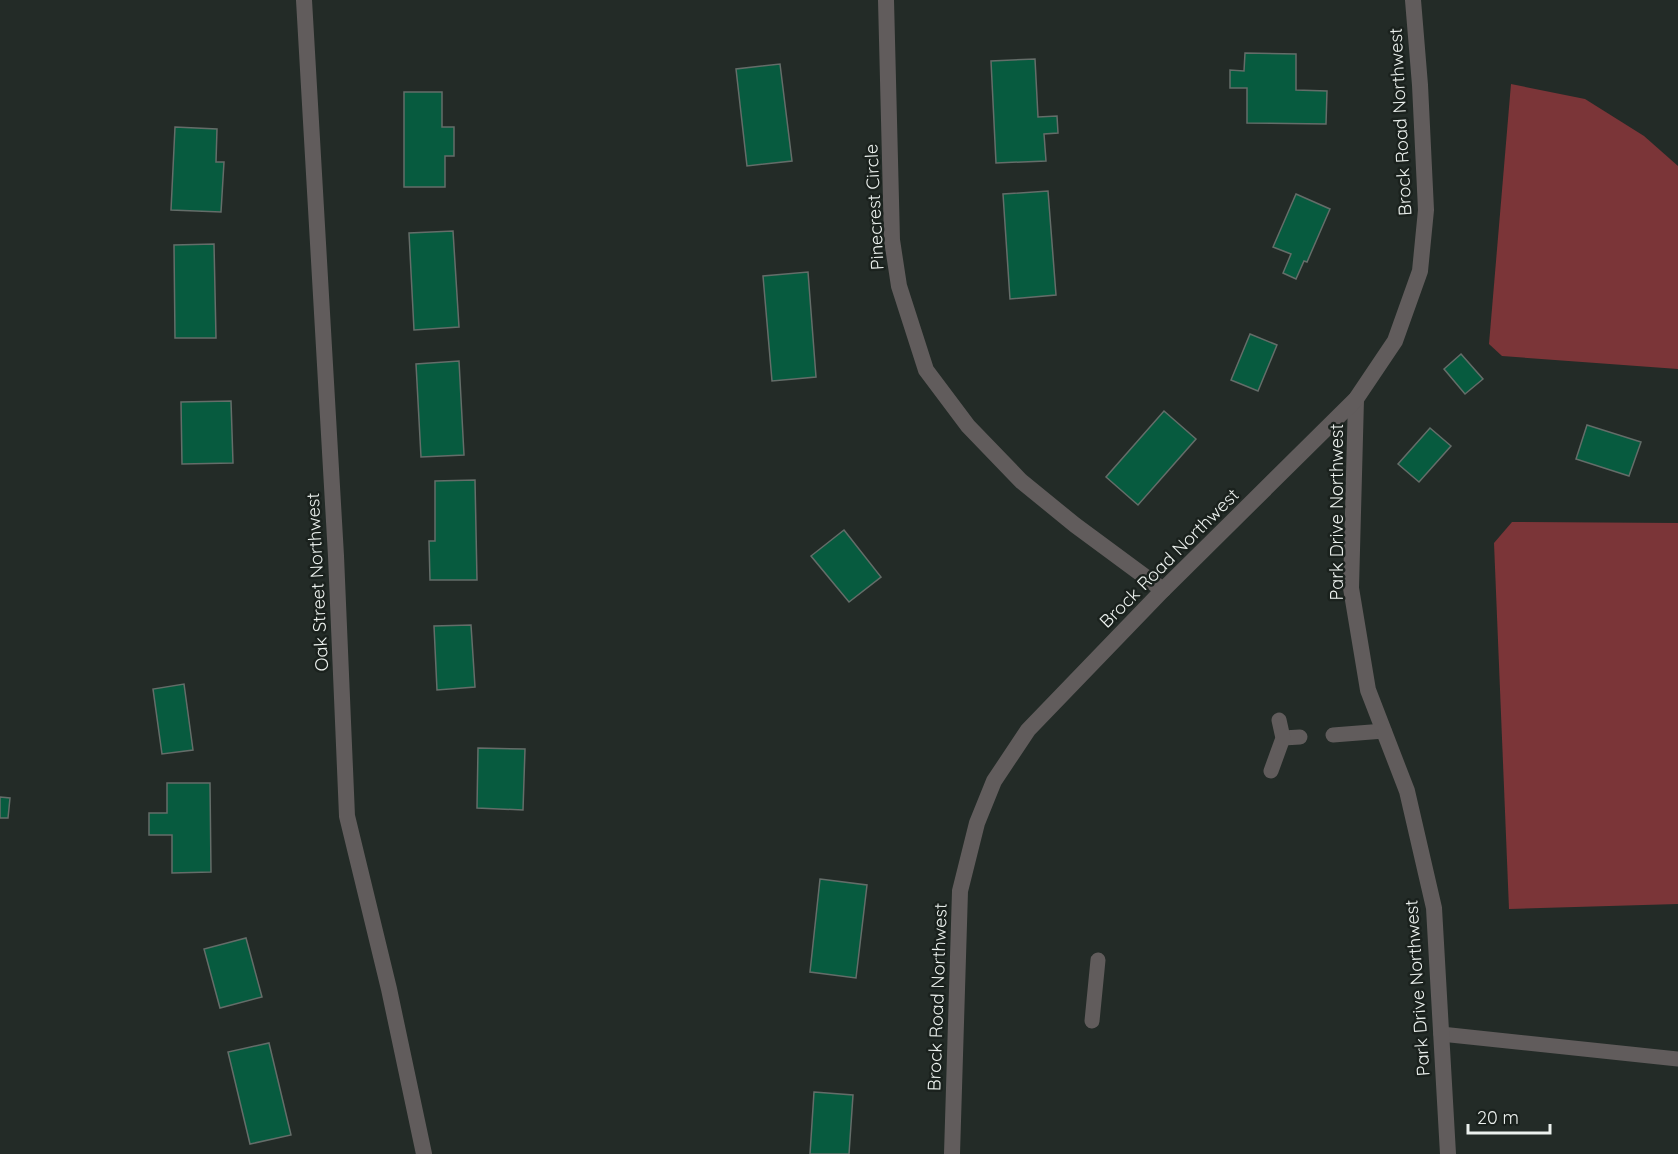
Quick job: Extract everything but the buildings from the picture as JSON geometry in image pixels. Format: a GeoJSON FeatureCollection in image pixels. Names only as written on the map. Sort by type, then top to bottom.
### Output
{"type":"FeatureCollection","features":[{"type":"Feature","properties":{"kind":"street","name":"Oak Street Northwest"},"geometry":{"type":"LineString","coordinates":[[304,0],[336,556],[347,816],[389,989],[424,1154]]}},
{"type":"Feature","properties":{"kind":"street","name":"Pinecrest Circle"},"geometry":{"type":"LineString","coordinates":[[886,0],[892,240],[898,286],[926,370],[968,426],[1022,481],[1075,525],[1163,590]]}},
{"type":"Feature","properties":{"kind":"street","name":"Brock Road Northwest"},"geometry":{"type":"LineString","coordinates":[[952,1154],[960,891],[977,823],[994,781],[1028,730],[1163,590],[1356,399],[1395,341],[1420,271],[1426,210],[1413,0]]}},
{"type":"Feature","properties":{"kind":"street","name":"Park Drive Northwest"},"geometry":{"type":"LineString","coordinates":[[1356,399],[1352,588],[1368,690],[1407,791],[1434,908],[1448,1154]]}},
{"type":"Feature","properties":{"kind":"lane"},"geometry":{"type":"LineString","coordinates":[[1272,771],[1283,738],[1279,720]]}},
{"type":"Feature","properties":{"kind":"lane"},"geometry":{"type":"LineString","coordinates":[[1333,735],[1384,731]]}},
{"type":"Feature","properties":{"kind":"lane"},"geometry":{"type":"LineString","coordinates":[[1283,738],[1299,737]]}},
{"type":"Feature","properties":{"kind":"lane"},"geometry":{"type":"LineString","coordinates":[[1092,1021],[1098,960]]}},
{"type":"Feature","properties":{"kind":"lane"},"geometry":{"type":"LineString","coordinates":[[1441,1034],[1678,1059]]}},
{"type":"Feature","properties":{"kind":"shaded area"},"geometry":{"type":"Polygon","coordinates":[[[1511,84],[1585,99],[1644,136],[1678,166],[1678,369],[1502,356],[1489,344],[1511,84]]]}},
{"type":"Feature","properties":{"kind":"shaded area"},"geometry":{"type":"Polygon","coordinates":[[[1512,522],[1678,523],[1678,904],[1509,909],[1494,543],[1512,522]]]}}]}
